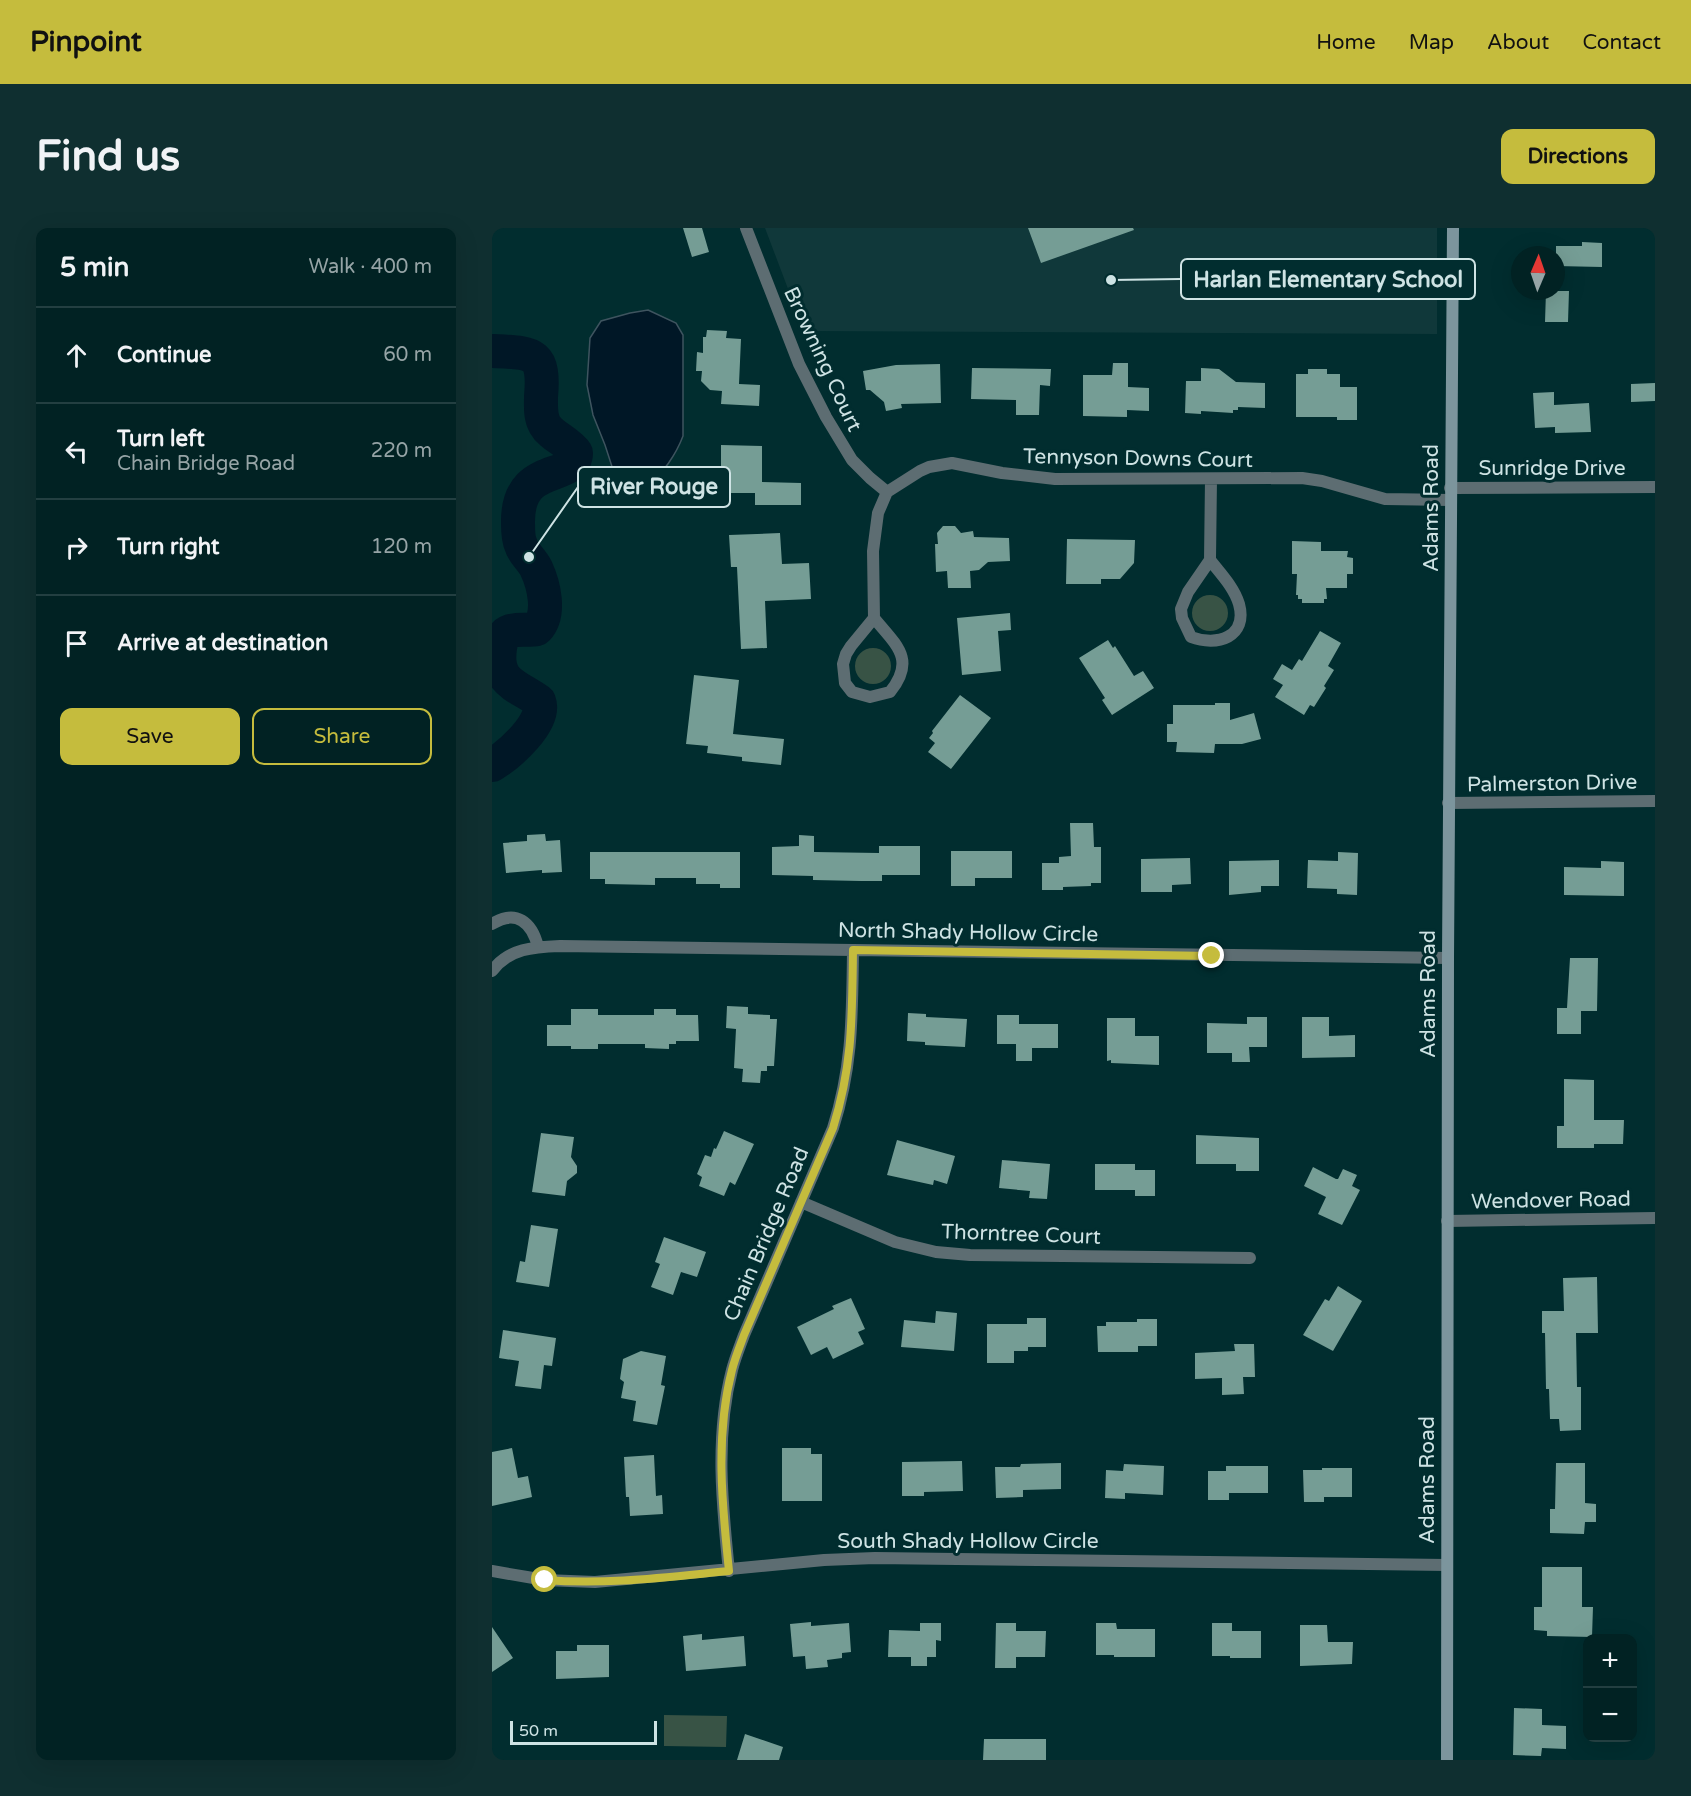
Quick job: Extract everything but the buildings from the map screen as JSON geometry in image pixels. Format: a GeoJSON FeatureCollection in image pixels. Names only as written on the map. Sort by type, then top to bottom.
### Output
{"type":"FeatureCollection","features":[{"type":"Feature","properties":{"kind":"street","name":"Browning Court"},"geometry":{"type":"LineString","coordinates":[[746,228],[799,364],[830,425],[852,460],[887,492]]}},
{"type":"Feature","properties":{"kind":"street","name":"Adams Road"},"geometry":{"type":"LineString","coordinates":[[1447,1760],[1448,803],[1453,228]]}},
{"type":"Feature","properties":{"kind":"street","name":"Tennyson Downs Court"},"geometry":{"type":"LineString","coordinates":[[887,492],[920,471],[952,463],[1002,473],[1055,479],[1302,478],[1322,481],[1386,499],[1450,494]]}},
{"type":"Feature","properties":{"kind":"street"},"geometry":{"type":"LineString","coordinates":[[1210,479],[1210,560],[1188,592],[1181,609],[1185,626],[1191,637],[1203,642],[1215,642],[1233,633],[1240,615],[1239,604],[1233,591],[1210,560]]}},
{"type":"Feature","properties":{"kind":"street","name":"Sunridge Drive"},"geometry":{"type":"LineString","coordinates":[[1450,494],[1655,487]]}},
{"type":"Feature","properties":{"kind":"street"},"geometry":{"type":"LineString","coordinates":[[874,618],[894,641],[903,661],[902,675],[890,692],[870,697],[858,695],[847,688],[843,664],[851,646],[874,618],[875,532],[878,513],[887,492]]}},
{"type":"Feature","properties":{"kind":"street","name":"Palmerston Drive"},"geometry":{"type":"LineString","coordinates":[[1448,803],[1655,801]]}},
{"type":"Feature","properties":{"kind":"street"},"geometry":{"type":"LineString","coordinates":[[492,924],[501,919],[520,919],[529,925],[535,934],[538,947]]}},
{"type":"Feature","properties":{"kind":"street","name":"North Shady Hollow Circle"},"geometry":{"type":"LineString","coordinates":[[493,968],[523,949],[538,947],[1448,958]]}},
{"type":"Feature","properties":{"kind":"street","name":"Chain Bridge Road"},"geometry":{"type":"LineString","coordinates":[[729,1571],[722,1491],[721,1451],[724,1409],[732,1369],[744,1335],[833,1128],[847,1080],[852,1038],[853,950]]}},
{"type":"Feature","properties":{"kind":"street","name":"Thorntree Court"},"geometry":{"type":"LineString","coordinates":[[801,1202],[895,1242],[936,1252],[970,1255],[1250,1258]]}},
{"type":"Feature","properties":{"kind":"street","name":"Wendover Road"},"geometry":{"type":"LineString","coordinates":[[1447,1221],[1655,1218]]}},
{"type":"Feature","properties":{"kind":"street","name":"South Shady Hollow Circle"},"geometry":{"type":"LineString","coordinates":[[492,1571],[545,1580],[595,1582],[729,1571],[824,1560],[875,1558],[1447,1564]]}},
{"type":"Feature","properties":{"kind":"shaded area"},"geometry":{"type":"Polygon","coordinates":[[[765,228],[1437,228],[1437,334],[804,331],[765,228]]]}},
{"type":"Feature","properties":{"kind":"shaded area"},"geometry":{"type":"Polygon","coordinates":[[[648,310],[676,323],[683,335],[683,436],[677,449],[658,476],[640,487],[622,488],[616,479],[593,415],[587,385],[590,338],[601,321],[648,310]]]}},
{"type":"Feature","properties":{"kind":"green space"},"geometry":{"type":"Polygon","coordinates":[[[1210,595],[1223,600],[1228,613],[1223,626],[1210,631],[1197,626],[1192,613],[1197,600],[1210,595]]]}},
{"type":"Feature","properties":{"kind":"green space"},"geometry":{"type":"Polygon","coordinates":[[[873,648],[886,653],[891,666],[886,679],[873,684],[860,679],[855,666],[860,653],[873,648]]]}},
{"type":"Feature","properties":{"kind":"green space"},"geometry":{"type":"Polygon","coordinates":[[[664,1715],[727,1716],[726,1747],[664,1746],[664,1715]]]}},
{"type":"Feature","properties":{"kind":"waterway"},"geometry":{"type":"LineString","coordinates":[[492,351],[527,354],[538,363],[542,382],[543,422],[551,432],[576,453],[573,462],[566,468],[536,481],[526,490],[520,503],[519,540],[539,575],[545,599],[544,616],[537,629],[515,630],[504,635],[499,660],[504,676],[509,682],[539,701],[540,709],[532,728],[525,737],[508,754],[492,765]]}},
{"type":"Feature","properties":{"kind":"place","name":"Harlan Elementary School"},"geometry":{"type":"Point","coordinates":[1111,280]}},
{"type":"Feature","properties":{"kind":"place","name":"River Rouge"},"geometry":{"type":"Point","coordinates":[529,557]}},
{"type":"Feature","properties":{"kind":"route"},"geometry":{"type":"LineString","coordinates":[[545,1580],[618,1581],[729,1571],[722,1491],[721,1451],[724,1409],[732,1369],[744,1335],[833,1128],[841,1104],[851,1047],[853,950],[1212,956]]}}]}
